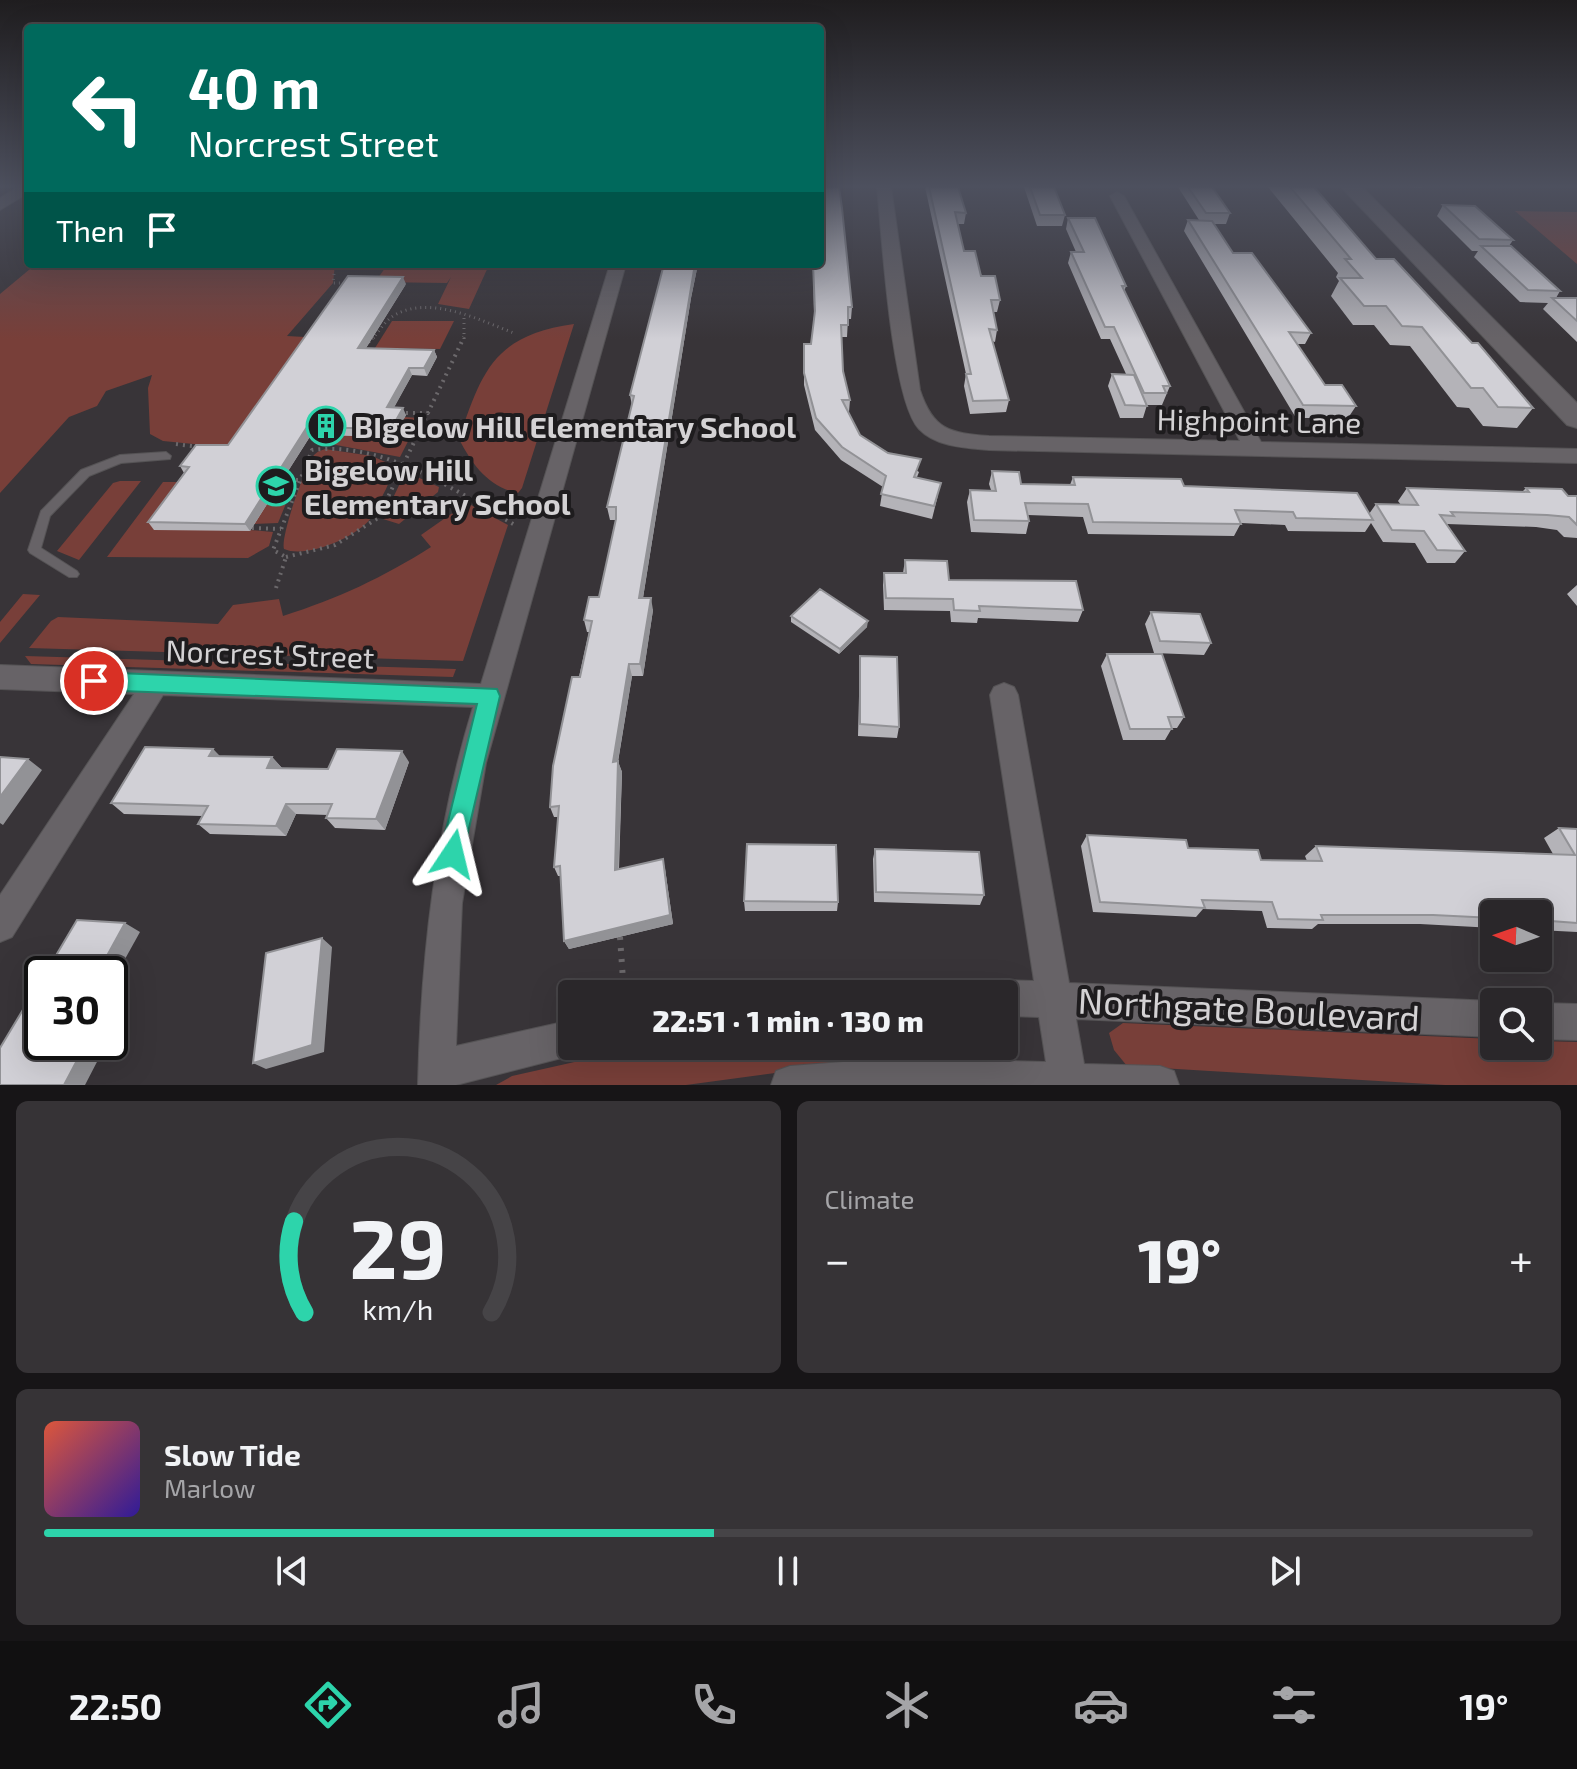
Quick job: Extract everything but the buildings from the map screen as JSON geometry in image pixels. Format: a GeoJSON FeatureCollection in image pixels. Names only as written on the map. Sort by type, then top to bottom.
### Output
{"type":"FeatureCollection","features":[{"type":"Feature","properties":{"kind":"main road"},"geometry":{"type":"LineString","coordinates":[[1400,238],[1577,419]]}},
{"type":"Feature","properties":{"kind":"street","name":"Highpoint Lane"},"geometry":{"type":"LineString","coordinates":[[891,238],[915,409],[928,428],[941,435],[989,443],[1577,456]]}},
{"type":"Feature","properties":{"kind":"street"},"geometry":{"type":"LineString","coordinates":[[1140,238],[1255,450]]}},
{"type":"Feature","properties":{"kind":"street"},"geometry":{"type":"LineString","coordinates":[[558,1043],[437,1077],[445,903],[459,816],[489,696],[617,268]]}},
{"type":"Feature","properties":{"kind":"street","name":"Norcrest Street"},"geometry":{"type":"LineString","coordinates":[[0,677],[489,696]]}},
{"type":"Feature","properties":{"kind":"street"},"geometry":{"type":"LineString","coordinates":[[0,925],[156,683]]}},
{"type":"Feature","properties":{"kind":"street"},"geometry":{"type":"LineString","coordinates":[[1004,695],[1068,1081]]}},
{"type":"Feature","properties":{"kind":"street","name":"Northgate Boulevard"},"geometry":{"type":"LineString","coordinates":[[1018,998],[1480,1018]]}},
{"type":"Feature","properties":{"kind":"street"},"geometry":{"type":"LineString","coordinates":[[1552,1021],[1577,1022]]}},
{"type":"Feature","properties":{"kind":"street"},"geometry":{"type":"LineString","coordinates":[[790,1085],[896,1077],[1160,1085]]}},
{"type":"Feature","properties":{"kind":"lane"},"geometry":{"type":"LineString","coordinates":[[73,574],[34,550],[45,514],[85,473],[120,459],[167,450]]}},
{"type":"Feature","properties":{"kind":"path"},"geometry":{"type":"LineString","coordinates":[[335,268],[333,283],[349,283]]}},
{"type":"Feature","properties":{"kind":"path"},"geometry":{"type":"LineString","coordinates":[[366,343],[400,312],[436,309],[514,333]]}},
{"type":"Feature","properties":{"kind":"path"},"geometry":{"type":"LineString","coordinates":[[464,316],[464,338],[429,413],[403,467],[378,518],[363,531],[312,554],[286,557],[273,550],[312,450],[322,447],[375,453],[403,467],[515,525]]}},
{"type":"Feature","properties":{"kind":"path"},"geometry":{"type":"LineString","coordinates":[[392,413],[429,413]]}},
{"type":"Feature","properties":{"kind":"path"},"geometry":{"type":"LineString","coordinates":[[167,450],[211,448]]}},
{"type":"Feature","properties":{"kind":"path"},"geometry":{"type":"LineString","coordinates":[[282,480],[300,480]]}},
{"type":"Feature","properties":{"kind":"path"},"geometry":{"type":"LineString","coordinates":[[252,528],[281,529]]}},
{"type":"Feature","properties":{"kind":"path"},"geometry":{"type":"LineString","coordinates":[[276,588],[286,557]]}},
{"type":"Feature","properties":{"kind":"path"},"geometry":{"type":"LineString","coordinates":[[620,937],[623,980]]}},
{"type":"Feature","properties":{"kind":"shaded area"},"geometry":{"type":"Polygon","coordinates":[[[1546,238],[1577,238],[1577,264],[1546,238]]]}},
{"type":"Feature","properties":{"kind":"shaded area"},"geometry":{"type":"Polygon","coordinates":[[[31,268],[335,268],[333,283],[287,336],[305,337],[234,448],[163,441],[150,434],[148,388],[152,375],[106,391],[97,406],[69,417],[0,493],[0,294],[31,268]]]}},
{"type":"Feature","properties":{"kind":"shaded area"},"geometry":{"type":"Polygon","coordinates":[[[385,268],[488,268],[469,309],[438,304],[451,277],[447,283],[375,282],[385,268]]]}},
{"type":"Feature","properties":{"kind":"shaded area"},"geometry":{"type":"Polygon","coordinates":[[[392,321],[454,321],[440,349],[375,348],[392,321]]]}},
{"type":"Feature","properties":{"kind":"shaded area"},"geometry":{"type":"Polygon","coordinates":[[[574,324],[522,488],[518,493],[507,490],[482,473],[459,439],[476,393],[485,375],[509,347],[547,329],[574,324]]]}},
{"type":"Feature","properties":{"kind":"shaded area"},"geometry":{"type":"Polygon","coordinates":[[[405,417],[420,418],[400,457],[315,441],[316,435],[394,437],[405,417]]]}},
{"type":"Feature","properties":{"kind":"shaded area"},"geometry":{"type":"Polygon","coordinates":[[[325,449],[372,456],[392,465],[390,480],[371,518],[355,532],[318,549],[284,549],[289,517],[305,473],[314,455],[325,449]]]}},
{"type":"Feature","properties":{"kind":"shaded area"},"geometry":{"type":"Polygon","coordinates":[[[198,469],[288,472],[281,483],[294,484],[278,523],[254,524],[250,530],[273,532],[269,546],[248,558],[107,557],[163,482],[189,482],[198,469]]]}},
{"type":"Feature","properties":{"kind":"shaded area"},"geometry":{"type":"Polygon","coordinates":[[[413,475],[439,487],[438,492],[399,524],[383,519],[402,479],[413,475]]]}},
{"type":"Feature","properties":{"kind":"shaded area"},"geometry":{"type":"Polygon","coordinates":[[[141,481],[79,560],[57,551],[113,483],[141,481]]]}},
{"type":"Feature","properties":{"kind":"shaded area"},"geometry":{"type":"Polygon","coordinates":[[[471,505],[508,525],[463,661],[29,648],[58,617],[218,624],[233,605],[279,599],[283,616],[360,586],[413,558],[431,547],[421,535],[451,514],[471,505]]]}},
{"type":"Feature","properties":{"kind":"shaded area"},"geometry":{"type":"Polygon","coordinates":[[[23,594],[40,595],[0,643],[0,622],[23,594]]]}},
{"type":"Feature","properties":{"kind":"shaded area"},"geometry":{"type":"Polygon","coordinates":[[[25,656],[456,669],[453,677],[31,664],[25,656]]]}},
{"type":"Feature","properties":{"kind":"shaded area"},"geometry":{"type":"Polygon","coordinates":[[[1123,1023],[1480,1038],[1480,1060],[1552,1060],[1552,1041],[1577,1042],[1577,1085],[1445,1085],[1127,1066],[1114,1050],[1109,1033],[1123,1023]]]}},
{"type":"Feature","properties":{"kind":"shaded area"},"geometry":{"type":"Polygon","coordinates":[[[583,1060],[1014,1060],[827,1066],[686,1085],[496,1085],[512,1076],[583,1060]]]}},
{"type":"Feature","properties":{"kind":"place","name":"BIgelow Hill Elementary School"},"geometry":{"type":"Point","coordinates":[326,426]}},
{"type":"Feature","properties":{"kind":"place","name":"Bigelow Hill Elementary School"},"geometry":{"type":"Point","coordinates":[276,486]}},
{"type":"Feature","properties":{"kind":"route"},"geometry":{"type":"LineString","coordinates":[[94,681],[489,696],[471,763],[453,854]]}}]}
